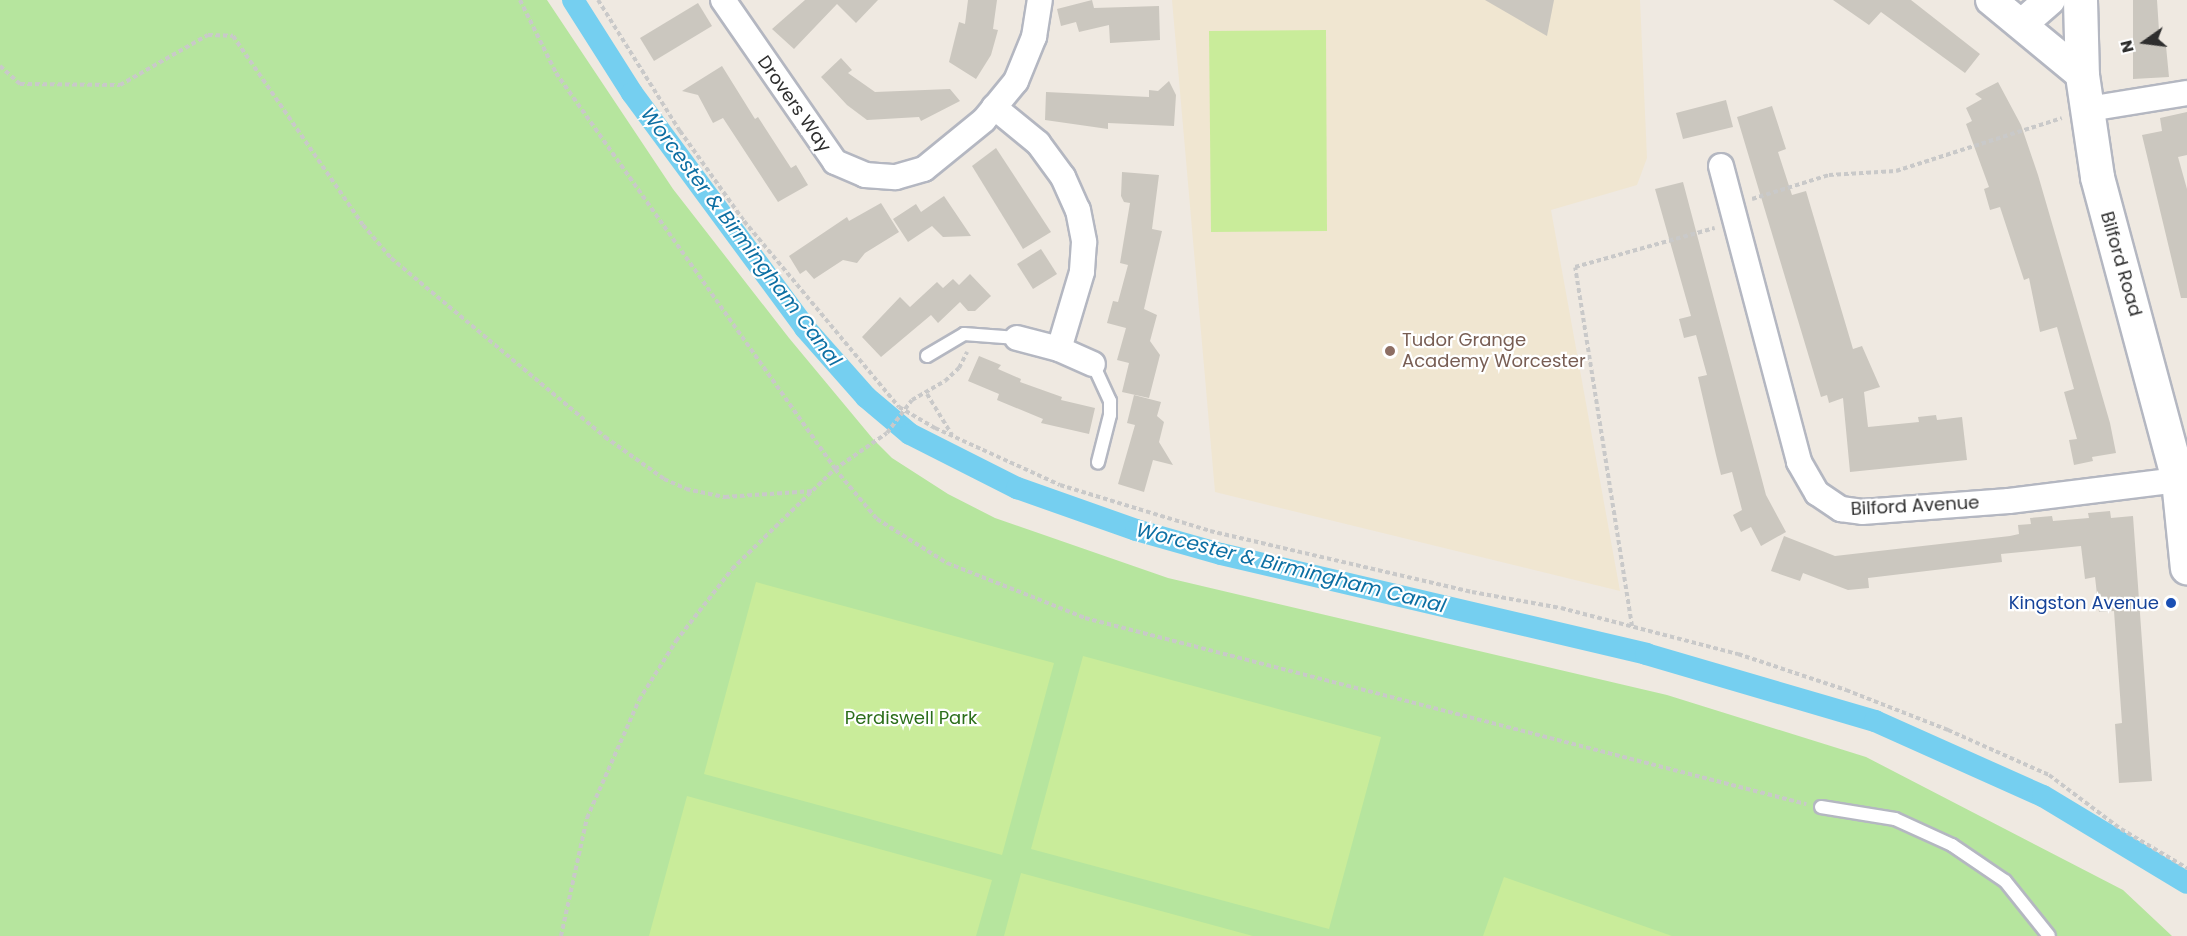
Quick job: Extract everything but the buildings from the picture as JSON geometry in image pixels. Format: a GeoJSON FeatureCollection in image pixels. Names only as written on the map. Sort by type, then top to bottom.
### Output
{"type":"FeatureCollection","features":[{"type":"Feature","properties":{"kind":"main road","name":"Bilford Road"},"geometry":{"type":"LineString","coordinates":[[2080,0],[2082,75],[2089,109],[2097,177],[2178,480],[2187,568]]}},
{"type":"Feature","properties":{"kind":"street","name":"Drovers Way"},"geometry":{"type":"LineString","coordinates":[[732,3],[835,162],[865,175],[896,177],[924,169],[994,107],[1019,72],[1034,37],[1040,0]]}},
{"type":"Feature","properties":{"kind":"street"},"geometry":{"type":"LineString","coordinates":[[1991,0],[2082,75]]}},
{"type":"Feature","properties":{"kind":"street"},"geometry":{"type":"LineString","coordinates":[[2022,24],[2050,0]]}},
{"type":"Feature","properties":{"kind":"street"},"geometry":{"type":"LineString","coordinates":[[2089,109],[2187,93]]}},
{"type":"Feature","properties":{"kind":"street"},"geometry":{"type":"LineString","coordinates":[[994,107],[1038,143],[1063,177],[1078,210],[1084,242],[1082,272],[1059,349]]}},
{"type":"Feature","properties":{"kind":"street","name":"Bilford Avenue"},"geometry":{"type":"LineString","coordinates":[[1720,166],[1799,462],[1817,493],[1841,509],[1862,512],[2009,501],[2178,480]]}},
{"type":"Feature","properties":{"kind":"street"},"geometry":{"type":"LineString","coordinates":[[1017,338],[1059,349],[1093,364]]}},
{"type":"Feature","properties":{"kind":"lane"},"geometry":{"type":"LineString","coordinates":[[927,356],[964,334],[1017,338]]}},
{"type":"Feature","properties":{"kind":"lane"},"geometry":{"type":"LineString","coordinates":[[1093,364],[1110,401],[1110,415],[1098,462]]}},
{"type":"Feature","properties":{"kind":"lane"},"geometry":{"type":"LineString","coordinates":[[1821,807],[1895,819],[1952,845],[2005,881],[2049,936]]}},
{"type":"Feature","properties":{"kind":"path"},"geometry":{"type":"LineString","coordinates":[[520,0],[556,73],[835,469],[877,519],[947,563],[1085,618],[1821,807]]}},
{"type":"Feature","properties":{"kind":"path"},"geometry":{"type":"LineString","coordinates":[[598,0],[680,131],[744,221],[899,407],[952,436],[1060,485],[1210,531],[1632,626],[1738,654],[1948,730],[2049,776],[2121,830],[2186,867]]}},
{"type":"Feature","properties":{"kind":"path"},"geometry":{"type":"LineString","coordinates":[[0,66],[20,84],[120,85],[208,35],[233,36],[363,225],[391,258],[605,437],[664,479],[686,489],[725,497],[813,491]]}},
{"type":"Feature","properties":{"kind":"path"},"geometry":{"type":"LineString","coordinates":[[1632,626],[1575,267],[1734,214],[1829,175],[1896,171],[2089,109]]}},
{"type":"Feature","properties":{"kind":"path"},"geometry":{"type":"LineString","coordinates":[[561,936],[587,818],[639,700],[676,641],[732,569],[835,469],[887,433],[912,400],[927,394],[960,368],[972,348]]}},
{"type":"Feature","properties":{"kind":"path"},"geometry":{"type":"LineString","coordinates":[[927,394],[952,436]]}},
{"type":"Feature","properties":{"kind":"shaded area","name":"Tudor Grange Academy Worcester"},"geometry":{"type":"Polygon","coordinates":[[[1172,0],[1640,0],[1647,158],[1637,185],[1551,210],[1620,591],[1215,492],[1172,0]]]}},
{"type":"Feature","properties":{"kind":"green space","name":"Perdiswell Park"},"geometry":{"type":"Polygon","coordinates":[[[0,0],[547,0],[673,189],[789,338],[873,439],[892,458],[948,494],[995,518],[1168,578],[1667,695],[1866,757],[2123,890],[2172,936],[0,936],[0,0]]]}},
{"type":"Feature","properties":{"kind":"green space"},"geometry":{"type":"Polygon","coordinates":[[[1326,30],[1327,231],[1211,232],[1209,31],[1326,30]]]}},
{"type":"Feature","properties":{"kind":"green space","name":"Perdiswell Park"},"geometry":{"type":"Polygon","coordinates":[[[756,582],[1054,663],[1002,855],[704,774],[756,582]]]}},
{"type":"Feature","properties":{"kind":"green space"},"geometry":{"type":"Polygon","coordinates":[[[1083,656],[1381,737],[1329,929],[1031,849],[1083,656]]]}},
{"type":"Feature","properties":{"kind":"green space"},"geometry":{"type":"Polygon","coordinates":[[[687,796],[992,880],[976,936],[649,936],[687,796]]]}},
{"type":"Feature","properties":{"kind":"green space"},"geometry":{"type":"Polygon","coordinates":[[[1021,873],[1253,936],[1004,936],[1021,873]]]}},
{"type":"Feature","properties":{"kind":"green space"},"geometry":{"type":"Polygon","coordinates":[[[1504,877],[1672,936],[1483,936],[1504,877]]]}},
{"type":"Feature","properties":{"kind":"waterway","name":"Worcester & Birmingham Canal"},"geometry":{"type":"LineString","coordinates":[[573,0],[632,93],[805,328],[866,397],[910,434],[1017,488],[1136,530],[1221,554],[1646,654],[1875,721],[2043,796],[2187,883]]}},
{"type":"Feature","properties":{"kind":"place","name":"Tudor Grange Academy Worcester"},"geometry":{"type":"Point","coordinates":[1390,351]}},
{"type":"Feature","properties":{"kind":"place","name":"Kingston Avenue"},"geometry":{"type":"Point","coordinates":[2171,603]}}]}
